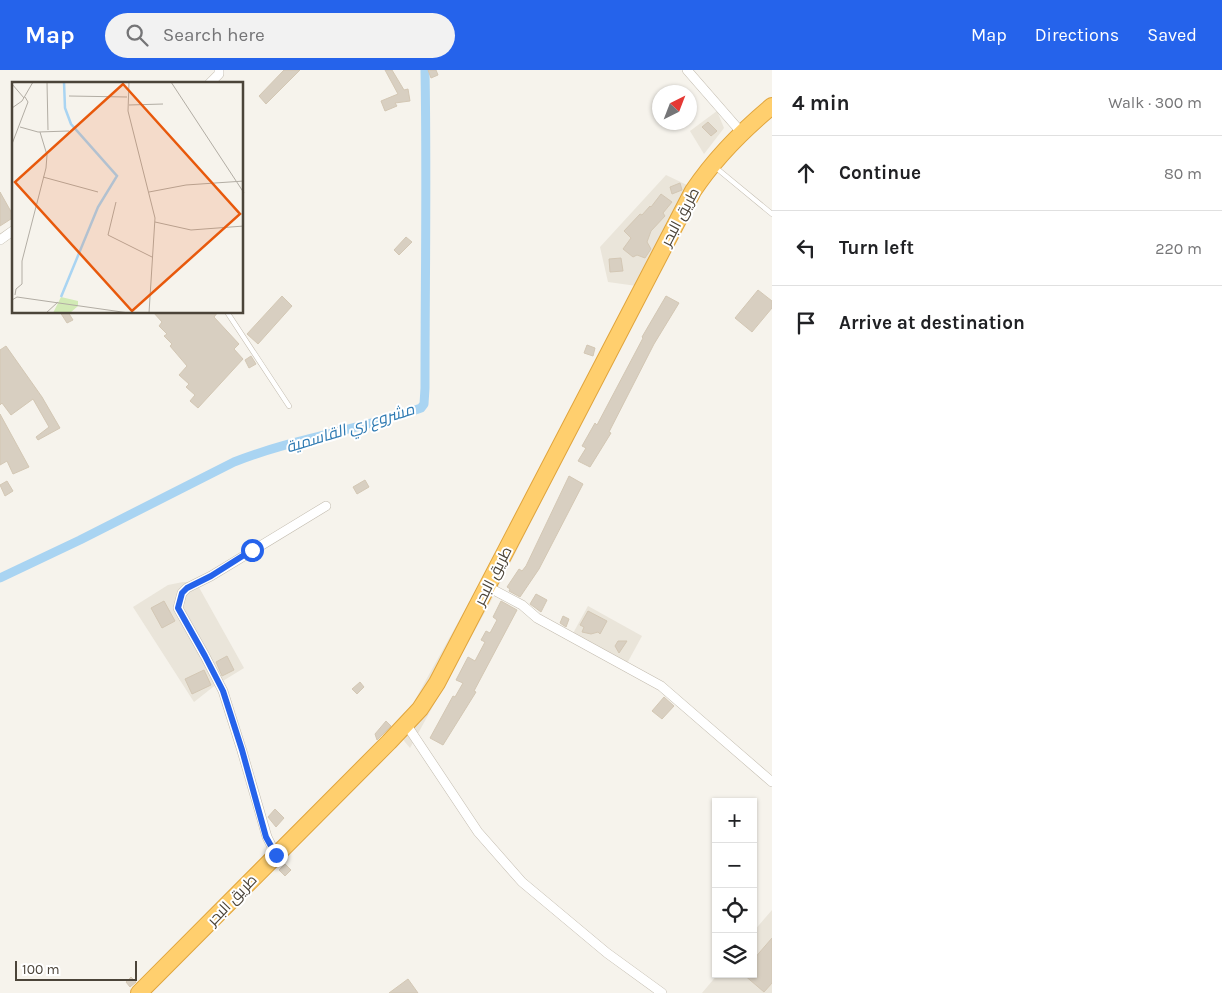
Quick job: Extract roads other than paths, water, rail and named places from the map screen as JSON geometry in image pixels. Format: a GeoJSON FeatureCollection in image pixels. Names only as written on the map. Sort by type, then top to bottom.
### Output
{"type":"FeatureCollection","features":[{"type":"Feature","properties":{"kind":"highway","name":"طريق البحر"},"geometry":{"type":"LineString","coordinates":[[139,993],[420,709],[437,683],[488,587],[693,191],[712,165],[742,132],[772,106]]}},
{"type":"Feature","properties":{"kind":"street"},"geometry":{"type":"LineString","coordinates":[[687,70],[742,132]]}},
{"type":"Feature","properties":{"kind":"street"},"geometry":{"type":"LineString","coordinates":[[210,82],[217,71]]}},
{"type":"Feature","properties":{"kind":"street"},"geometry":{"type":"LineString","coordinates":[[0,240],[12,231]]}},
{"type":"Feature","properties":{"kind":"street"},"geometry":{"type":"LineString","coordinates":[[276,855],[266,837],[242,750],[223,691],[178,608],[182,593],[187,588],[211,576],[326,506]]}},
{"type":"Feature","properties":{"kind":"street"},"geometry":{"type":"LineString","coordinates":[[488,587],[522,605],[537,618],[661,686],[772,782]]}},
{"type":"Feature","properties":{"kind":"street"},"geometry":{"type":"LineString","coordinates":[[406,724],[478,832],[522,882],[607,953],[662,993]]}},
{"type":"Feature","properties":{"kind":"lane"},"geometry":{"type":"LineString","coordinates":[[712,165],[772,214]]}},
{"type":"Feature","properties":{"kind":"lane"},"geometry":{"type":"LineString","coordinates":[[228,314],[289,406]]}},
{"type":"Feature","properties":{"kind":"waterway","name":"مشروع ري القاسمية"},"geometry":{"type":"LineString","coordinates":[[0,578],[234,462],[280,447],[398,416],[421,408],[424,404],[425,388],[425,70]]}}]}
